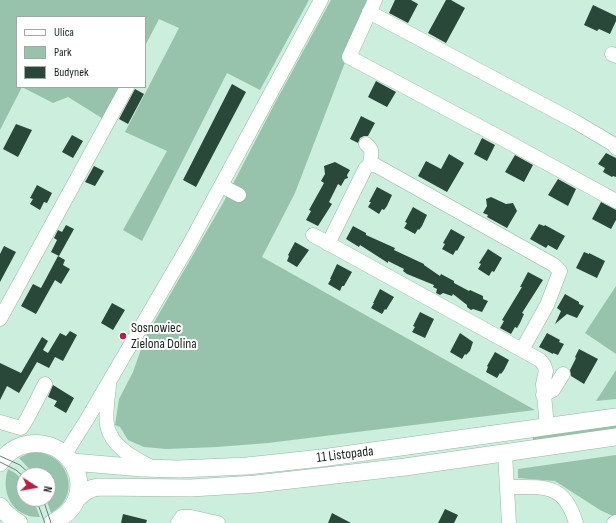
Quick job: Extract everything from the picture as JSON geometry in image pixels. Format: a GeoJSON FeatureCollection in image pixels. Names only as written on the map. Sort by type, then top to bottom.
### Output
{"type":"FeatureCollection","features":[{"type":"Feature","properties":{"kind":"main road","name":"11 Listopada"},"geometry":{"type":"LineString","coordinates":[[68,458],[99,465],[154,468],[248,466],[616,417]]}},
{"type":"Feature","properties":{"kind":"main road","name":"11 Listopada"},"geometry":{"type":"LineString","coordinates":[[60,521],[76,500],[84,492],[92,488],[191,488],[256,484],[405,467],[616,437]]}},
{"type":"Feature","properties":{"kind":"main road"},"geometry":{"type":"LineString","coordinates":[[0,463],[5,457],[8,446],[44,443],[57,448],[68,458],[76,470],[78,479],[76,500]]}},
{"type":"Feature","properties":{"kind":"main road"},"geometry":{"type":"LineString","coordinates":[[0,506],[7,514],[19,523]]}},
{"type":"Feature","properties":{"kind":"street"},"geometry":{"type":"LineString","coordinates":[[68,458],[110,380],[222,186],[321,0]]}},
{"type":"Feature","properties":{"kind":"street"},"geometry":{"type":"LineString","coordinates":[[616,148],[613,144],[574,121],[402,29],[372,6],[349,57],[501,138],[616,202]]}},
{"type":"Feature","properties":{"kind":"street"},"geometry":{"type":"LineString","coordinates":[[0,319],[126,88]]}},
{"type":"Feature","properties":{"kind":"street"},"geometry":{"type":"LineString","coordinates":[[328,244],[365,169],[370,164],[372,151],[366,144]]}},
{"type":"Feature","properties":{"kind":"street"},"geometry":{"type":"LineString","coordinates":[[370,164],[377,166],[554,265],[560,271],[547,305],[522,350]]}},
{"type":"Feature","properties":{"kind":"street"},"geometry":{"type":"LineString","coordinates":[[222,186],[239,195]]}},
{"type":"Feature","properties":{"kind":"street"},"geometry":{"type":"LineString","coordinates":[[313,235],[540,360],[544,364],[546,371],[543,384],[546,427]]}},
{"type":"Feature","properties":{"kind":"street"},"geometry":{"type":"LineString","coordinates":[[543,395],[553,390],[564,374]]}},
{"type":"Feature","properties":{"kind":"street"},"geometry":{"type":"LineString","coordinates":[[110,380],[106,414],[107,424],[111,436],[126,453],[154,468]]}},
{"type":"Feature","properties":{"kind":"street"},"geometry":{"type":"LineString","coordinates":[[0,422],[22,428],[45,384]]}},
{"type":"Feature","properties":{"kind":"street"},"geometry":{"type":"LineString","coordinates":[[505,453],[509,523]]}},
{"type":"Feature","properties":{"kind":"street"},"geometry":{"type":"LineString","coordinates":[[508,487],[544,488],[554,491],[568,502],[576,523]]}},
{"type":"Feature","properties":{"kind":"street"},"geometry":{"type":"LineString","coordinates":[[178,522],[182,517],[191,517],[218,523]]}},
{"type":"Feature","properties":{"kind":"green space"},"geometry":{"type":"Polygon","coordinates":[[[0,0],[309,0],[260,90],[227,73],[142,241],[123,230],[167,151],[125,132],[179,28],[159,19],[146,44],[146,16],[16,16],[16,88],[21,88],[0,130],[0,0]]]}},
{"type":"Feature","properties":{"kind":"green space"},"geometry":{"type":"Polygon","coordinates":[[[331,0],[373,0],[349,52],[295,193],[262,257],[535,410],[268,443],[217,447],[166,449],[144,447],[128,440],[120,427],[115,425],[119,399],[133,372],[145,338],[223,203],[331,0]]]}},
{"type":"Feature","properties":{"kind":"green space"},"geometry":{"type":"Polygon","coordinates":[[[24,88],[122,88],[105,120],[68,97],[53,103],[24,88]]]}},
{"type":"Feature","properties":{"kind":"green space"},"geometry":{"type":"Polygon","coordinates":[[[616,286],[616,354],[585,333],[616,286]]]}},
{"type":"Feature","properties":{"kind":"green space"},"geometry":{"type":"Polygon","coordinates":[[[616,370],[616,399],[596,401],[616,370]]]}},
{"type":"Feature","properties":{"kind":"green space"},"geometry":{"type":"Polygon","coordinates":[[[616,423],[616,431],[533,443],[533,434],[616,423]]]}},
{"type":"Feature","properties":{"kind":"green space"},"geometry":{"type":"Polygon","coordinates":[[[29,453],[42,453],[53,457],[67,474],[69,485],[67,495],[61,505],[51,513],[49,507],[56,507],[56,467],[27,467],[19,458],[29,453]]]}},
{"type":"Feature","properties":{"kind":"green space"},"geometry":{"type":"Polygon","coordinates":[[[616,455],[616,515],[613,516],[600,510],[555,481],[518,478],[518,469],[616,455]]]}},
{"type":"Feature","properties":{"kind":"green space"},"geometry":{"type":"Polygon","coordinates":[[[8,469],[16,474],[16,507],[36,507],[40,517],[22,513],[16,509],[7,495],[6,478],[8,469]]]}},
{"type":"Feature","properties":{"kind":"building"},"geometry":{"type":"Polygon","coordinates":[[[395,0],[411,0],[418,4],[408,23],[389,13],[395,0]]]}},
{"type":"Feature","properties":{"kind":"building"},"geometry":{"type":"Polygon","coordinates":[[[446,0],[451,0],[465,8],[446,43],[428,33],[446,0]]]}},
{"type":"Feature","properties":{"kind":"building"},"geometry":{"type":"Polygon","coordinates":[[[593,5],[616,16],[616,21],[610,34],[599,29],[597,31],[584,25],[593,5]]]}},
{"type":"Feature","properties":{"kind":"building"},"geometry":{"type":"Polygon","coordinates":[[[376,81],[396,92],[387,107],[368,97],[376,81]]]}},
{"type":"Feature","properties":{"kind":"building"},"geometry":{"type":"Polygon","coordinates":[[[232,84],[246,92],[196,187],[183,180],[232,84]]]}},
{"type":"Feature","properties":{"kind":"building"},"geometry":{"type":"Polygon","coordinates":[[[135,89],[144,94],[128,124],[119,119],[135,89]]]}},
{"type":"Feature","properties":{"kind":"building"},"geometry":{"type":"Polygon","coordinates":[[[361,116],[375,123],[368,136],[360,138],[358,143],[350,139],[361,116]]]}},
{"type":"Feature","properties":{"kind":"building"},"geometry":{"type":"Polygon","coordinates":[[[16,124],[32,130],[18,157],[3,149],[16,124]]]}},
{"type":"Feature","properties":{"kind":"building"},"geometry":{"type":"Polygon","coordinates":[[[72,135],[83,141],[73,158],[62,152],[72,135]]]}},
{"type":"Feature","properties":{"kind":"building"},"geometry":{"type":"Polygon","coordinates":[[[482,138],[495,145],[487,161],[474,154],[482,138]]]}},
{"type":"Feature","properties":{"kind":"building"},"geometry":{"type":"Polygon","coordinates":[[[606,153],[616,158],[616,177],[612,177],[603,172],[605,168],[598,164],[606,153]]]}},
{"type":"Feature","properties":{"kind":"building"},"geometry":{"type":"Polygon","coordinates":[[[449,154],[464,163],[447,192],[418,176],[426,161],[441,169],[449,154]]]}},
{"type":"Feature","properties":{"kind":"building"},"geometry":{"type":"Polygon","coordinates":[[[515,155],[533,165],[524,182],[505,172],[515,155]]]}},
{"type":"Feature","properties":{"kind":"building"},"geometry":{"type":"Polygon","coordinates":[[[335,162],[350,170],[347,175],[348,178],[345,179],[341,186],[338,184],[329,202],[332,204],[318,226],[306,220],[311,211],[309,210],[324,183],[321,181],[325,174],[324,166],[335,162]]]}},
{"type":"Feature","properties":{"kind":"building"},"geometry":{"type":"Polygon","coordinates":[[[94,166],[104,171],[95,186],[85,182],[94,166]]]}},
{"type":"Feature","properties":{"kind":"building"},"geometry":{"type":"Polygon","coordinates":[[[558,179],[576,189],[568,206],[548,195],[558,179]]]}},
{"type":"Feature","properties":{"kind":"building"},"geometry":{"type":"Polygon","coordinates":[[[37,185],[52,193],[47,203],[44,202],[40,210],[30,204],[33,199],[30,198],[37,185]]]}},
{"type":"Feature","properties":{"kind":"building"},"geometry":{"type":"Polygon","coordinates":[[[377,187],[392,195],[387,206],[384,210],[382,209],[379,214],[368,207],[377,187]]]}},
{"type":"Feature","properties":{"kind":"building"},"geometry":{"type":"Polygon","coordinates":[[[491,197],[506,204],[513,203],[517,211],[507,228],[487,217],[488,215],[483,213],[487,206],[486,199],[491,197]]]}},
{"type":"Feature","properties":{"kind":"building"},"geometry":{"type":"Polygon","coordinates":[[[601,202],[616,210],[616,220],[611,229],[592,219],[601,202]]]}},
{"type":"Feature","properties":{"kind":"building"},"geometry":{"type":"Polygon","coordinates":[[[413,207],[427,215],[422,226],[415,234],[404,228],[407,223],[405,222],[413,207]]]}},
{"type":"Feature","properties":{"kind":"building"},"geometry":{"type":"Polygon","coordinates":[[[539,224],[545,225],[565,236],[557,250],[548,245],[546,248],[530,239],[539,224]]]}},
{"type":"Feature","properties":{"kind":"building"},"geometry":{"type":"Polygon","coordinates":[[[66,225],[74,229],[59,256],[51,252],[57,240],[54,238],[58,230],[62,232],[66,225]]]}},
{"type":"Feature","properties":{"kind":"building"},"geometry":{"type":"Polygon","coordinates":[[[353,226],[366,233],[366,235],[395,248],[394,250],[424,264],[440,276],[441,274],[469,291],[470,290],[483,296],[483,299],[488,301],[482,312],[473,309],[471,310],[453,294],[452,296],[443,293],[440,295],[436,293],[437,289],[433,287],[434,285],[407,274],[403,271],[404,269],[388,261],[388,263],[360,245],[359,247],[346,239],[353,226]]]}},
{"type":"Feature","properties":{"kind":"building"},"geometry":{"type":"Polygon","coordinates":[[[451,229],[465,237],[453,255],[442,249],[445,244],[443,243],[451,229]]]}},
{"type":"Feature","properties":{"kind":"building"},"geometry":{"type":"Polygon","coordinates":[[[295,242],[309,250],[297,267],[287,261],[288,255],[295,242]]]}},
{"type":"Feature","properties":{"kind":"building"},"geometry":{"type":"Polygon","coordinates":[[[4,246],[16,252],[0,282],[0,254],[4,246]]]}},
{"type":"Feature","properties":{"kind":"building"},"geometry":{"type":"Polygon","coordinates":[[[488,249],[502,258],[494,272],[492,271],[489,276],[478,269],[481,264],[479,263],[488,249]]]}},
{"type":"Feature","properties":{"kind":"building"},"geometry":{"type":"Polygon","coordinates":[[[584,252],[605,261],[597,278],[576,268],[584,252]]]}},
{"type":"Feature","properties":{"kind":"building"},"geometry":{"type":"Polygon","coordinates":[[[58,256],[65,260],[63,265],[70,269],[61,284],[55,280],[36,314],[21,306],[33,284],[41,288],[58,256]]]}},
{"type":"Feature","properties":{"kind":"building"},"geometry":{"type":"Polygon","coordinates":[[[337,264],[352,272],[340,291],[328,284],[337,264]]]}},
{"type":"Feature","properties":{"kind":"building"},"geometry":{"type":"Polygon","coordinates":[[[528,272],[543,280],[522,313],[524,314],[520,323],[517,328],[515,327],[511,334],[500,328],[504,321],[502,320],[522,287],[520,287],[528,272]]]}},
{"type":"Feature","properties":{"kind":"building"},"geometry":{"type":"Polygon","coordinates":[[[380,289],[394,297],[382,314],[371,308],[380,289]]]}},
{"type":"Feature","properties":{"kind":"building"},"geometry":{"type":"Polygon","coordinates":[[[565,294],[584,306],[577,318],[567,314],[555,324],[561,311],[557,308],[565,294]]]}},
{"type":"Feature","properties":{"kind":"building"},"geometry":{"type":"Polygon","coordinates":[[[112,303],[125,310],[113,330],[101,323],[112,303]]]}},
{"type":"Feature","properties":{"kind":"building"},"geometry":{"type":"Polygon","coordinates":[[[420,312],[434,319],[425,338],[412,332],[415,327],[413,326],[420,312]]]}},
{"type":"Feature","properties":{"kind":"building"},"geometry":{"type":"Polygon","coordinates":[[[70,331],[77,335],[63,361],[55,357],[49,368],[37,362],[19,393],[7,386],[0,400],[0,363],[21,373],[42,337],[48,341],[43,350],[48,353],[60,333],[66,336],[70,331]]]}},
{"type":"Feature","properties":{"kind":"building"},"geometry":{"type":"Polygon","coordinates":[[[460,333],[473,342],[470,351],[466,355],[465,354],[462,359],[450,352],[460,333]]]}},
{"type":"Feature","properties":{"kind":"building"},"geometry":{"type":"Polygon","coordinates":[[[547,333],[564,344],[558,355],[539,347],[547,333]]]}},
{"type":"Feature","properties":{"kind":"building"},"geometry":{"type":"Polygon","coordinates":[[[579,349],[598,359],[584,384],[571,376],[570,370],[579,349]]]}},
{"type":"Feature","properties":{"kind":"building"},"geometry":{"type":"Polygon","coordinates":[[[495,352],[509,360],[504,370],[497,378],[486,372],[487,366],[495,352]]]}},
{"type":"Feature","properties":{"kind":"building"},"geometry":{"type":"Polygon","coordinates":[[[53,385],[74,398],[66,413],[54,406],[57,401],[48,397],[53,385]]]}},
{"type":"Feature","properties":{"kind":"building"},"geometry":{"type":"Polygon","coordinates":[[[445,509],[458,515],[454,523],[438,523],[445,509]]]}},
{"type":"Feature","properties":{"kind":"building"},"geometry":{"type":"Polygon","coordinates":[[[332,513],[351,523],[328,523],[332,513]]]}},
{"type":"Feature","properties":{"kind":"building"},"geometry":{"type":"Polygon","coordinates":[[[123,514],[147,520],[146,523],[121,523],[123,514]]]}},
{"type":"Feature","properties":{"kind":"tram line"},"geometry":{"type":"LineString","coordinates":[[0,456],[22,467]]}},
{"type":"Feature","properties":{"kind":"tram line"},"geometry":{"type":"LineString","coordinates":[[0,462],[16,470]]}},
{"type":"Feature","properties":{"kind":"tram line"},"geometry":{"type":"LineString","coordinates":[[39,507],[45,523]]}},
{"type":"Feature","properties":{"kind":"tram line"},"geometry":{"type":"LineString","coordinates":[[46,507],[51,523]]}},
{"type":"Feature","properties":{"kind":"place","name":"Sosnowiec Zielona Dolina"},"geometry":{"type":"Point","coordinates":[123,336]}}]}
